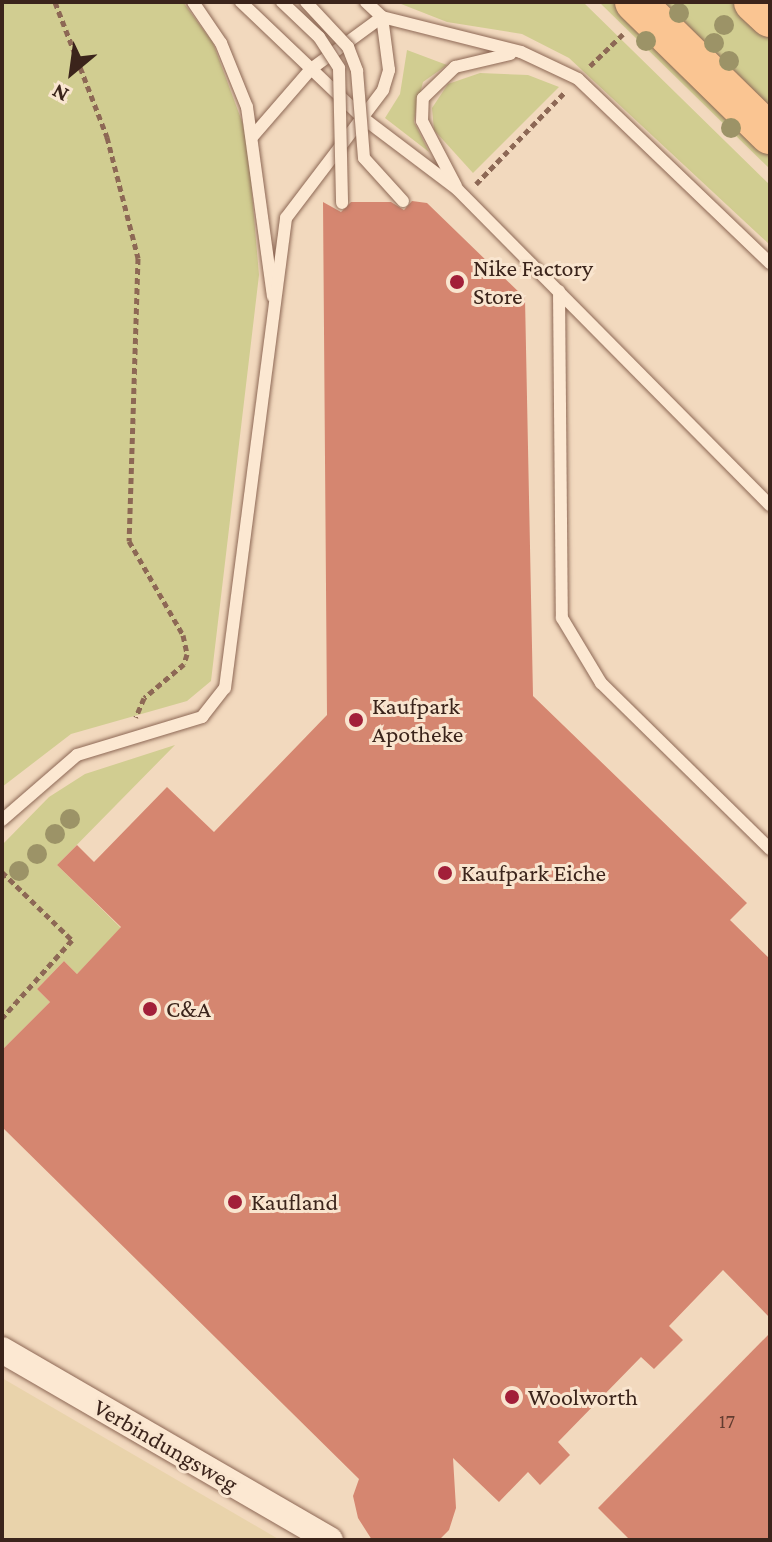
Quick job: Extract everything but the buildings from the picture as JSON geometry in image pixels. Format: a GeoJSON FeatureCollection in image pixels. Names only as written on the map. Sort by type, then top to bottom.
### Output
{"type":"FeatureCollection","features":[{"type":"Feature","properties":{"kind":"main road"},"geometry":{"type":"LineString","coordinates":[[754,2],[770,17]]}},
{"type":"Feature","properties":{"kind":"main road"},"geometry":{"type":"LineString","coordinates":[[629,17],[770,134]]}},
{"type":"Feature","properties":{"kind":"street","name":"Verbindungsweg"},"geometry":{"type":"LineString","coordinates":[[2,1350],[330,1540]]}},
{"type":"Feature","properties":{"kind":"lane"},"geometry":{"type":"LineString","coordinates":[[193,2],[221,43],[252,137],[275,303]]}},
{"type":"Feature","properties":{"kind":"lane"},"geometry":{"type":"LineString","coordinates":[[241,2],[363,118],[460,193],[770,505]]}},
{"type":"Feature","properties":{"kind":"lane"},"geometry":{"type":"LineString","coordinates":[[282,2],[319,37],[339,68],[342,203]]}},
{"type":"Feature","properties":{"kind":"lane"},"geometry":{"type":"LineString","coordinates":[[306,2],[348,47],[357,71],[364,158],[403,201]]}},
{"type":"Feature","properties":{"kind":"lane"},"geometry":{"type":"LineString","coordinates":[[366,2],[382,17],[521,52],[578,79],[770,263]]}},
{"type":"Feature","properties":{"kind":"lane"},"geometry":{"type":"LineString","coordinates":[[2,820],[51,771],[127,737],[202,717],[225,688],[286,218],[363,118],[389,70],[382,17]]}},
{"type":"Feature","properties":{"kind":"lane"},"geometry":{"type":"LineString","coordinates":[[252,137],[311,69],[382,17]]}},
{"type":"Feature","properties":{"kind":"lane"},"geometry":{"type":"LineString","coordinates":[[460,193],[422,121],[423,98],[471,59],[521,52]]}},
{"type":"Feature","properties":{"kind":"lane"},"geometry":{"type":"LineString","coordinates":[[336,153],[351,142],[385,137]]}},
{"type":"Feature","properties":{"kind":"lane"},"geometry":{"type":"LineString","coordinates":[[559,291],[562,618],[601,683],[770,849]]}},
{"type":"Feature","properties":{"kind":"path"},"geometry":{"type":"LineString","coordinates":[[55,2],[107,137],[138,258],[129,541],[183,635],[187,654],[184,664],[144,698],[127,737]]}},
{"type":"Feature","properties":{"kind":"path"},"geometry":{"type":"LineString","coordinates":[[460,193],[578,79],[629,17]]}},
{"type":"Feature","properties":{"kind":"path"},"geometry":{"type":"LineString","coordinates":[[2,872],[72,940],[2,1018]]}},
{"type":"Feature","properties":{"kind":"shaded area"},"geometry":{"type":"Polygon","coordinates":[[[2,2],[183,2],[213,43],[247,135],[259,275],[211,681],[187,701],[71,734],[2,787],[2,2]]]}},
{"type":"Feature","properties":{"kind":"shaded area"},"geometry":{"type":"Polygon","coordinates":[[[396,2],[583,2],[770,185],[770,245],[569,58],[522,34],[447,22],[396,2]]]}},
{"type":"Feature","properties":{"kind":"shaded area"},"geometry":{"type":"Polygon","coordinates":[[[599,2],[613,2],[770,155],[770,169],[599,2]]]}},
{"type":"Feature","properties":{"kind":"shaded area"},"geometry":{"type":"Polygon","coordinates":[[[658,2],[733,2],[770,39],[770,107],[658,2]]]}},
{"type":"Feature","properties":{"kind":"shaded area"},"geometry":{"type":"Polygon","coordinates":[[[407,50],[447,65],[423,82],[416,109],[414,122],[429,152],[385,118],[400,94],[407,50]]]}},
{"type":"Feature","properties":{"kind":"shaded area"},"geometry":{"type":"Polygon","coordinates":[[[480,73],[528,75],[559,87],[473,173],[434,130],[432,108],[448,84],[480,73]]]}},
{"type":"Feature","properties":{"kind":"shaded area"},"geometry":{"type":"Polygon","coordinates":[[[175,745],[57,865],[121,928],[77,974],[64,961],[37,989],[50,1002],[2,1050],[2,845],[49,797],[85,774],[175,745]]]}},
{"type":"Feature","properties":{"kind":"shaded area"},"geometry":{"type":"Polygon","coordinates":[[[2,1378],[280,1540],[2,1540],[2,1378]]]}},
{"type":"Feature","properties":{"kind":"place","name":"Nike Factory Store"},"geometry":{"type":"Point","coordinates":[457,282]}},
{"type":"Feature","properties":{"kind":"place","name":"Kaufpark Apotheke"},"geometry":{"type":"Point","coordinates":[356,720]}},
{"type":"Feature","properties":{"kind":"place","name":"Kaufpark Eiche"},"geometry":{"type":"Point","coordinates":[445,873]}},
{"type":"Feature","properties":{"kind":"place","name":"C&A"},"geometry":{"type":"Point","coordinates":[150,1009]}},
{"type":"Feature","properties":{"kind":"place","name":"Kaufland"},"geometry":{"type":"Point","coordinates":[235,1202]}},
{"type":"Feature","properties":{"kind":"place","name":"Woolworth"},"geometry":{"type":"Point","coordinates":[512,1397]}}]}
